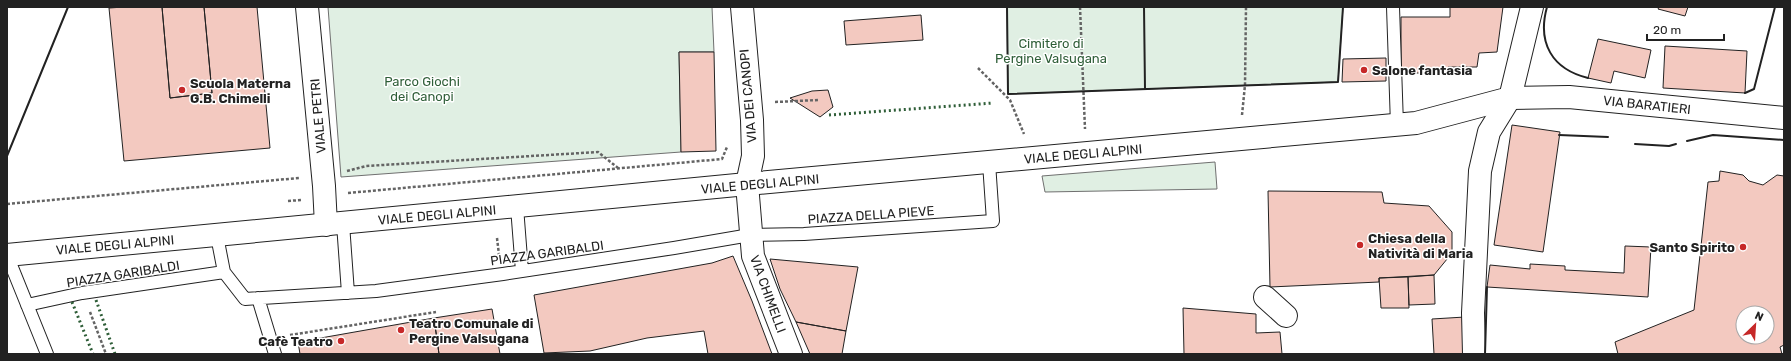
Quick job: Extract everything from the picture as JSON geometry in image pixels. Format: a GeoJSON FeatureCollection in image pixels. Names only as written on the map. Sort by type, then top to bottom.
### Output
{"type":"FeatureCollection","features":[{"type":"Feature","properties":{"kind":"main road","name":"VIALE PETRI"},"geometry":{"type":"LineString","coordinates":[[308,7],[324,186],[334,224]]}},
{"type":"Feature","properties":{"kind":"main road","name":"VIA DEI CANOPI"},"geometry":{"type":"LineString","coordinates":[[742,7],[752,120],[753,156],[747,184]]}},
{"type":"Feature","properties":{"kind":"main road"},"geometry":{"type":"LineString","coordinates":[[1474,354],[1467,314],[1480,171],[1489,132],[1510,98],[1532,7]]}},
{"type":"Feature","properties":{"kind":"main road","name":"VIALE DEGLI ALPINI"},"geometry":{"type":"LineString","coordinates":[[7,255],[747,184],[1397,125],[1416,123],[1510,98]]}},
{"type":"Feature","properties":{"kind":"main road","name":"VIA BARATIERI"},"geometry":{"type":"LineString","coordinates":[[1510,98],[1569,98],[1784,118]]}},
{"type":"Feature","properties":{"kind":"main road","name":"VIA CHIMELLI"},"geometry":{"type":"LineString","coordinates":[[747,184],[753,256],[791,354]]}},
{"type":"Feature","properties":{"kind":"main road"},"geometry":{"type":"LineString","coordinates":[[1265,297],[1286,316]]}},
{"type":"Feature","properties":{"kind":"lane"},"geometry":{"type":"LineString","coordinates":[[1393,7],[1397,125]]}},
{"type":"Feature","properties":{"kind":"lane","name":"PIAZZA DELLA PIEVE"},"geometry":{"type":"LineString","coordinates":[[750,234],[804,234],[993,221],[989,163]]}},
{"type":"Feature","properties":{"kind":"lane"},"geometry":{"type":"LineString","coordinates":[[517,207],[522,271]]}},
{"type":"Feature","properties":{"kind":"lane"},"geometry":{"type":"LineString","coordinates":[[334,224],[348,293]]}},
{"type":"Feature","properties":{"kind":"lane","name":"PIAZZA GARIBALDI"},"geometry":{"type":"LineString","coordinates":[[217,236],[224,272],[245,299],[348,293],[522,271],[674,248],[750,234]]}},
{"type":"Feature","properties":{"kind":"lane"},"geometry":{"type":"LineString","coordinates":[[7,255],[47,354]]}},
{"type":"Feature","properties":{"kind":"lane","name":"PIAZZA GARIBALDI"},"geometry":{"type":"LineString","coordinates":[[27,305],[82,293],[224,272]]}},
{"type":"Feature","properties":{"kind":"lane"},"geometry":{"type":"LineString","coordinates":[[258,298],[275,354]]}},
{"type":"Feature","properties":{"kind":"path"},"geometry":{"type":"LineString","coordinates":[[1080,7],[1085,130]]}},
{"type":"Feature","properties":{"kind":"path"},"geometry":{"type":"LineString","coordinates":[[1242,120],[1245,85],[1246,7]]}},
{"type":"Feature","properties":{"kind":"path"},"geometry":{"type":"LineString","coordinates":[[978,68],[1010,100],[1025,134]]}},
{"type":"Feature","properties":{"kind":"path"},"geometry":{"type":"LineString","coordinates":[[775,102],[818,100]]}},
{"type":"Feature","properties":{"kind":"path"},"geometry":{"type":"LineString","coordinates":[[347,193],[722,159],[728,146]]}},
{"type":"Feature","properties":{"kind":"path"},"geometry":{"type":"LineString","coordinates":[[345,171],[366,166],[598,152],[618,168]]}},
{"type":"Feature","properties":{"kind":"path"},"geometry":{"type":"LineString","coordinates":[[7,204],[307,177]]}},
{"type":"Feature","properties":{"kind":"path"},"geometry":{"type":"LineString","coordinates":[[497,238],[499,257]]}},
{"type":"Feature","properties":{"kind":"path"},"geometry":{"type":"LineString","coordinates":[[82,293],[106,354]]}},
{"type":"Feature","properties":{"kind":"path"},"geometry":{"type":"LineString","coordinates":[[290,341],[288,336],[436,312]]}},
{"type":"Feature","properties":{"kind":"green space","name":"Parco Giochi dei Canopi"},"geometry":{"type":"Polygon","coordinates":[[[328,7],[712,7],[714,52],[679,52],[681,152],[341,177],[328,7]]]}},
{"type":"Feature","properties":{"kind":"green space","name":"Cimitero di Pergine Valsugana"},"geometry":{"type":"Polygon","coordinates":[[[1007,7],[1343,7],[1338,82],[1008,94],[1007,7]]]}},
{"type":"Feature","properties":{"kind":"green space"},"geometry":{"type":"Polygon","coordinates":[[[1215,162],[1217,189],[1045,192],[1042,176],[1215,162]]]}},
{"type":"Feature","properties":{"kind":"building"},"geometry":{"type":"Polygon","coordinates":[[[162,7],[170,98],[212,93],[204,7],[257,7],[270,148],[124,161],[109,8],[162,7]]]}},
{"type":"Feature","properties":{"kind":"building"},"geometry":{"type":"Polygon","coordinates":[[[162,7],[204,7],[212,93],[170,98],[162,7]]]}},
{"type":"Feature","properties":{"kind":"building"},"geometry":{"type":"Polygon","coordinates":[[[1450,7],[1503,7],[1497,52],[1479,53],[1477,67],[1448,67],[1448,73],[1401,73],[1401,17],[1450,17],[1450,7]]]}},
{"type":"Feature","properties":{"kind":"building"},"geometry":{"type":"Polygon","coordinates":[[[1659,7],[1688,7],[1685,16],[1658,9],[1659,7]]]}},
{"type":"Feature","properties":{"kind":"building"},"geometry":{"type":"Polygon","coordinates":[[[921,15],[923,40],[846,45],[844,21],[921,15]]]}},
{"type":"Feature","properties":{"kind":"building"},"geometry":{"type":"Polygon","coordinates":[[[1598,39],[1651,50],[1645,78],[1614,71],[1611,83],[1588,78],[1598,39]]]}},
{"type":"Feature","properties":{"kind":"building"},"geometry":{"type":"Polygon","coordinates":[[[1665,46],[1747,51],[1745,93],[1663,88],[1665,46]]]}},
{"type":"Feature","properties":{"kind":"building"},"geometry":{"type":"Polygon","coordinates":[[[679,52],[714,52],[716,151],[681,152],[679,52]]]}},
{"type":"Feature","properties":{"kind":"building","name":"Salone fantasia"},"geometry":{"type":"Polygon","coordinates":[[[1386,58],[1386,81],[1342,82],[1343,59],[1386,58]]]}},
{"type":"Feature","properties":{"kind":"building"},"geometry":{"type":"Polygon","coordinates":[[[828,90],[833,107],[820,117],[790,98],[812,91],[828,90]]]}},
{"type":"Feature","properties":{"kind":"building"},"geometry":{"type":"Polygon","coordinates":[[[1512,125],[1560,132],[1543,252],[1494,245],[1512,125]]]}},
{"type":"Feature","properties":{"kind":"building","name":"Santo Spirito"},"geometry":{"type":"Polygon","coordinates":[[[1720,171],[1743,175],[1749,181],[1763,185],[1777,175],[1784,176],[1784,345],[1780,347],[1782,354],[1618,354],[1615,342],[1694,310],[1708,182],[1719,181],[1720,171]]]}},
{"type":"Feature","properties":{"kind":"building","name":"Chiesa della Natività di Maria"},"geometry":{"type":"Polygon","coordinates":[[[1268,191],[1382,192],[1384,203],[1429,206],[1452,232],[1452,253],[1434,275],[1379,278],[1379,282],[1270,287],[1268,191]]]}},
{"type":"Feature","properties":{"kind":"building"},"geometry":{"type":"Polygon","coordinates":[[[1625,246],[1651,247],[1648,297],[1487,287],[1490,265],[1530,269],[1530,264],[1565,266],[1565,270],[1624,273],[1625,246]]]}},
{"type":"Feature","properties":{"kind":"building"},"geometry":{"type":"Polygon","coordinates":[[[733,256],[772,354],[708,354],[704,331],[647,338],[590,351],[544,353],[534,295],[712,263],[733,256]]]}},
{"type":"Feature","properties":{"kind":"building"},"geometry":{"type":"Polygon","coordinates":[[[770,259],[858,267],[846,331],[796,322],[780,289],[770,259]]]}},
{"type":"Feature","properties":{"kind":"building"},"geometry":{"type":"Polygon","coordinates":[[[1434,275],[1435,304],[1409,305],[1408,277],[1434,275]]]}},
{"type":"Feature","properties":{"kind":"building"},"geometry":{"type":"Polygon","coordinates":[[[1408,277],[1409,308],[1381,308],[1379,278],[1408,277]]]}},
{"type":"Feature","properties":{"kind":"building"},"geometry":{"type":"Polygon","coordinates":[[[1183,308],[1256,314],[1256,333],[1280,332],[1282,354],[1184,354],[1183,308]]]}},
{"type":"Feature","properties":{"kind":"building"},"geometry":{"type":"Polygon","coordinates":[[[492,309],[500,354],[439,354],[434,318],[492,309]]]}},
{"type":"Feature","properties":{"kind":"building"},"geometry":{"type":"Polygon","coordinates":[[[1465,317],[1467,354],[1434,354],[1432,319],[1465,317]]]}},
{"type":"Feature","properties":{"kind":"building","name":"Teatro Comunale di Pergine Valsugana"},"geometry":{"type":"Polygon","coordinates":[[[434,318],[439,354],[300,354],[298,342],[434,318]]]}},
{"type":"Feature","properties":{"kind":"building"},"geometry":{"type":"Polygon","coordinates":[[[796,322],[846,331],[842,354],[810,354],[796,322]]]}},
{"type":"Feature","properties":{"kind":"hedge"},"geometry":{"type":"LineString","coordinates":[[829,115],[993,103]]}},
{"type":"Feature","properties":{"kind":"hedge"},"geometry":{"type":"LineString","coordinates":[[96,300],[115,354]]}},
{"type":"Feature","properties":{"kind":"hedge"},"geometry":{"type":"LineString","coordinates":[[72,302],[93,354]]}},
{"type":"Feature","properties":{"kind":"wall"},"geometry":{"type":"LineString","coordinates":[[7,156],[68,7]]}},
{"type":"Feature","properties":{"kind":"wall"},"geometry":{"type":"LineString","coordinates":[[1007,7],[1008,94],[1338,82],[1343,7]]}},
{"type":"Feature","properties":{"kind":"wall"},"geometry":{"type":"LineString","coordinates":[[1144,7],[1145,89]]}},
{"type":"Feature","properties":{"kind":"wall"},"geometry":{"type":"LineString","coordinates":[[1547,7],[1544,20],[1544,32],[1550,53],[1565,68],[1575,74],[1588,78]]}},
{"type":"Feature","properties":{"kind":"wall"},"geometry":{"type":"LineString","coordinates":[[1745,93],[1754,89],[1775,7]]}},
{"type":"Feature","properties":{"kind":"wall"},"geometry":{"type":"LineString","coordinates":[[1559,135],[1608,137]]}},
{"type":"Feature","properties":{"kind":"wall"},"geometry":{"type":"LineString","coordinates":[[1687,141],[1713,135],[1784,140]]}},
{"type":"Feature","properties":{"kind":"wall"},"geometry":{"type":"LineString","coordinates":[[1635,144],[1669,146],[1676,144]]}},
{"type":"Feature","properties":{"kind":"wall"},"geometry":{"type":"LineString","coordinates":[[1485,354],[1487,287]]}},
{"type":"Feature","properties":{"kind":"place","name":"Salone fantasia"},"geometry":{"type":"Point","coordinates":[1364,70]}},
{"type":"Feature","properties":{"kind":"place","name":"Scuola Materna G.B. Chimelli"},"geometry":{"type":"Point","coordinates":[182,90]}},
{"type":"Feature","properties":{"kind":"place","name":"Chiesa della Natività di Maria"},"geometry":{"type":"Point","coordinates":[1360,245]}},
{"type":"Feature","properties":{"kind":"place","name":"Santo Spirito"},"geometry":{"type":"Point","coordinates":[1743,247]}},
{"type":"Feature","properties":{"kind":"place","name":"Teatro Comunale di Pergine Valsugana"},"geometry":{"type":"Point","coordinates":[401,330]}},
{"type":"Feature","properties":{"kind":"place","name":"Cafè Teatro"},"geometry":{"type":"Point","coordinates":[341,341]}}]}
